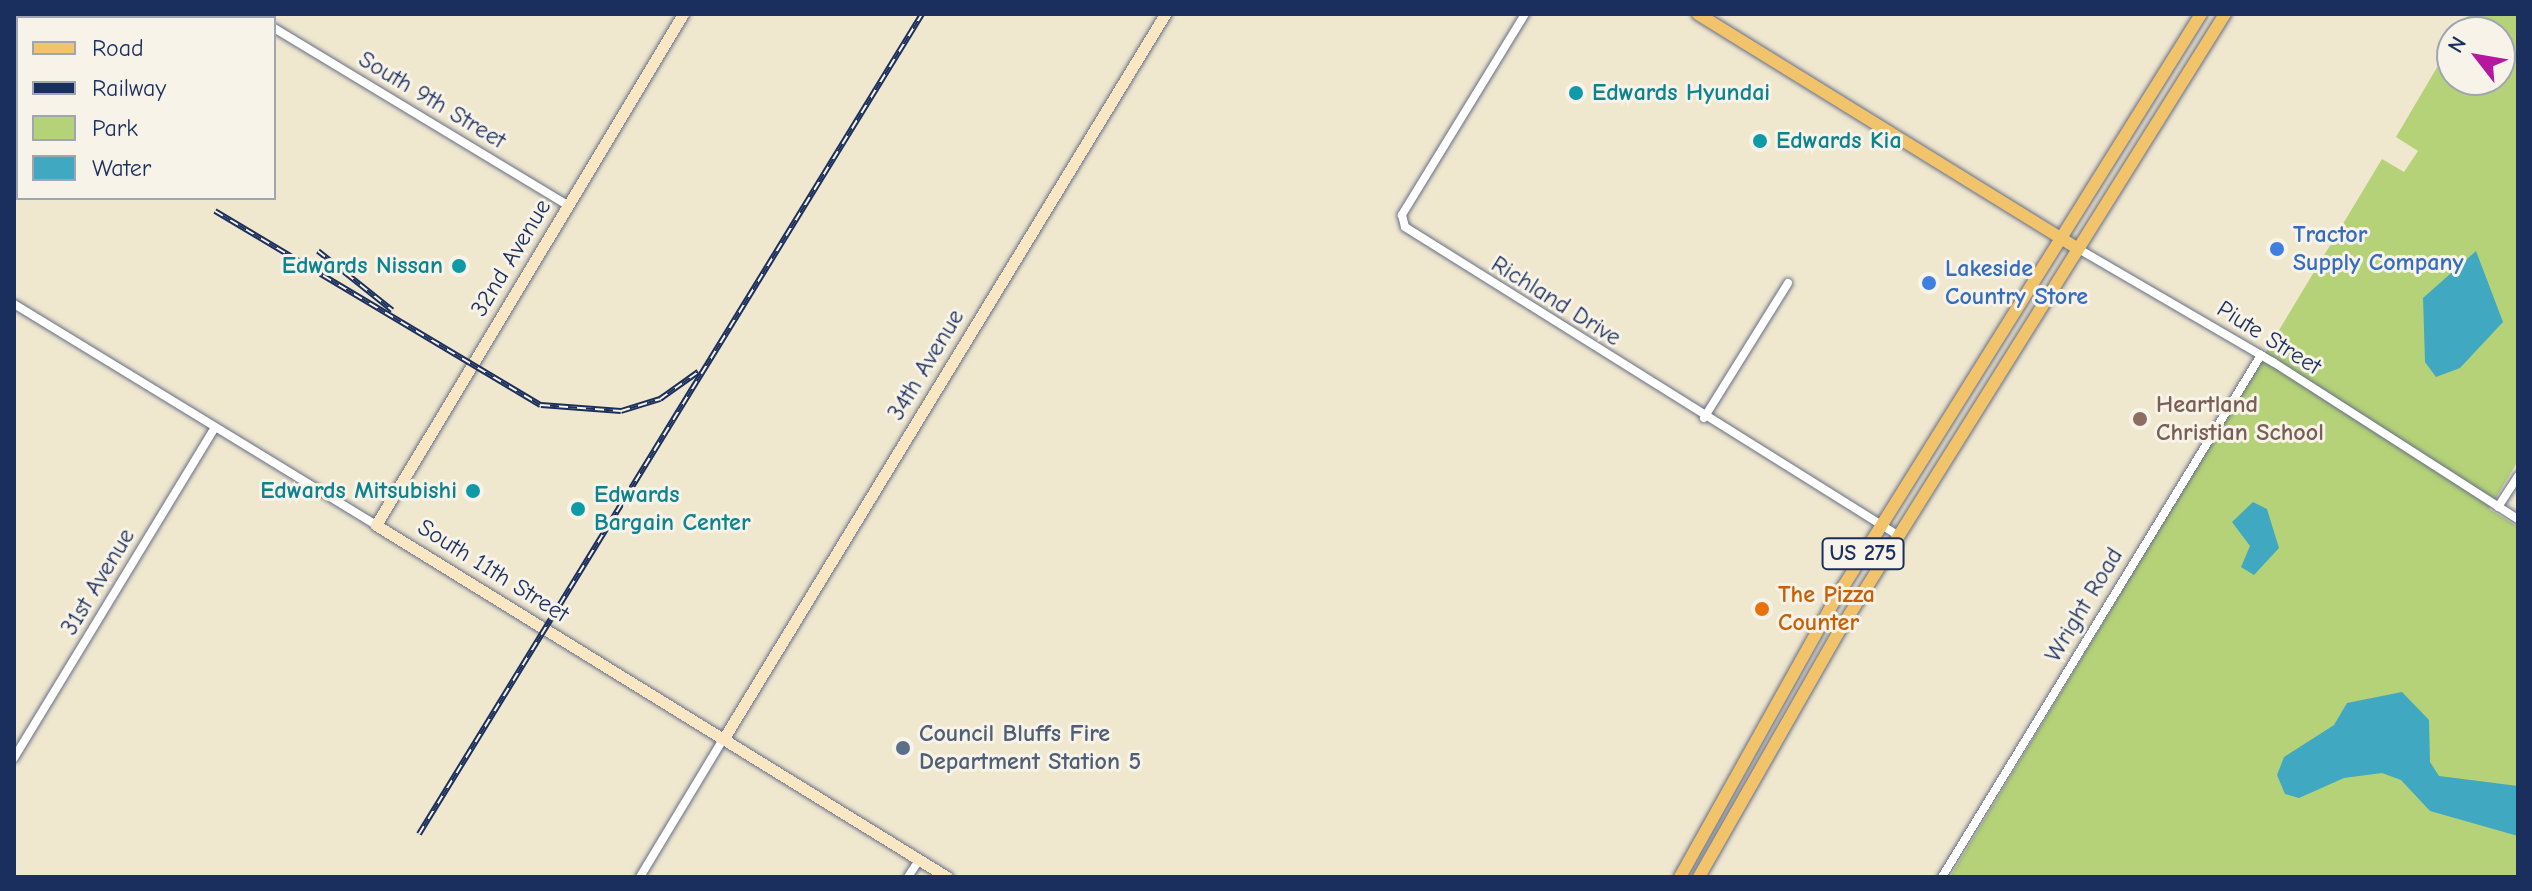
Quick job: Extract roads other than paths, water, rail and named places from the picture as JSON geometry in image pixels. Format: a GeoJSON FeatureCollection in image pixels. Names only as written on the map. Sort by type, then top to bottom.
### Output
{"type":"FeatureCollection","features":[{"type":"Feature","properties":{"kind":"main road"},"geometry":{"type":"LineString","coordinates":[[1698,14],[2077,248]]}},
{"type":"Feature","properties":{"kind":"main road","name":"US 275"},"geometry":{"type":"LineString","coordinates":[[1680,877],[1880,525],[2201,14]]}},
{"type":"Feature","properties":{"kind":"main road","name":"US 275"},"geometry":{"type":"LineString","coordinates":[[1699,877],[1899,536],[2225,14]]}},
{"type":"Feature","properties":{"kind":"street","name":"32nd Avenue"},"geometry":{"type":"LineString","coordinates":[[376,525],[683,14]]}},
{"type":"Feature","properties":{"kind":"street","name":"34th Avenue"},"geometry":{"type":"LineString","coordinates":[[724,738],[1165,14]]}},
{"type":"Feature","properties":{"kind":"street","name":"Richland Drive"},"geometry":{"type":"LineString","coordinates":[[1525,14],[1402,222],[1704,418],[1899,536]]}},
{"type":"Feature","properties":{"kind":"street","name":"South 9th Street"},"geometry":{"type":"LineString","coordinates":[[276,29],[569,206]]}},
{"type":"Feature","properties":{"kind":"street","name":"Piute Street"},"geometry":{"type":"LineString","coordinates":[[2077,248],[2261,355],[2518,519]]}},
{"type":"Feature","properties":{"kind":"street"},"geometry":{"type":"LineString","coordinates":[[1704,418],[1788,283]]}},
{"type":"Feature","properties":{"kind":"street","name":"South 11th Street"},"geometry":{"type":"LineString","coordinates":[[14,304],[947,877]]}},
{"type":"Feature","properties":{"kind":"street","name":"Wright Road"},"geometry":{"type":"LineString","coordinates":[[1942,877],[2261,355]]}},
{"type":"Feature","properties":{"kind":"street","name":"31st Avenue"},"geometry":{"type":"LineString","coordinates":[[14,758],[215,427]]}},
{"type":"Feature","properties":{"kind":"street"},"geometry":{"type":"LineString","coordinates":[[2498,507],[2518,476]]}},
{"type":"Feature","properties":{"kind":"street"},"geometry":{"type":"LineString","coordinates":[[640,877],[724,738]]}},
{"type":"Feature","properties":{"kind":"street"},"geometry":{"type":"LineString","coordinates":[[908,877],[919,860]]}},
{"type":"Feature","properties":{"kind":"water"},"geometry":{"type":"Polygon","coordinates":[[[2476,251],[2503,322],[2460,368],[2436,377],[2425,362],[2423,298],[2476,251]]]}},
{"type":"Feature","properties":{"kind":"water"},"geometry":{"type":"Polygon","coordinates":[[[2253,502],[2267,509],[2279,548],[2254,575],[2241,567],[2250,546],[2232,522],[2253,502]]]}},
{"type":"Feature","properties":{"kind":"water"},"geometry":{"type":"Polygon","coordinates":[[[2402,692],[2429,720],[2430,762],[2439,776],[2518,786],[2518,836],[2430,811],[2401,780],[2382,773],[2344,778],[2299,798],[2285,794],[2277,775],[2284,757],[2334,725],[2347,703],[2402,692]]]}},
{"type":"Feature","properties":{"kind":"railway"},"geometry":{"type":"LineString","coordinates":[[419,834],[922,14]]}},
{"type":"Feature","properties":{"kind":"railway"},"geometry":{"type":"LineString","coordinates":[[215,211],[541,405],[621,411],[660,399],[698,372]]}},
{"type":"Feature","properties":{"kind":"railway"},"geometry":{"type":"LineString","coordinates":[[318,251],[392,310]]}},
{"type":"Feature","properties":{"kind":"place","name":"Edwards Hyundai"},"geometry":{"type":"Point","coordinates":[1576,93]}},
{"type":"Feature","properties":{"kind":"place","name":"Edwards Kia"},"geometry":{"type":"Point","coordinates":[1760,141]}},
{"type":"Feature","properties":{"kind":"place","name":"Tractor Supply Company"},"geometry":{"type":"Point","coordinates":[2277,249]}},
{"type":"Feature","properties":{"kind":"place","name":"Edwards Nissan"},"geometry":{"type":"Point","coordinates":[459,266]}},
{"type":"Feature","properties":{"kind":"place","name":"Lakeside Country Store"},"geometry":{"type":"Point","coordinates":[1929,283]}},
{"type":"Feature","properties":{"kind":"place","name":"Heartland Christian School"},"geometry":{"type":"Point","coordinates":[2140,419]}},
{"type":"Feature","properties":{"kind":"place","name":"Edwards Mitsubishi"},"geometry":{"type":"Point","coordinates":[473,491]}},
{"type":"Feature","properties":{"kind":"place","name":"Edwards Bargain Center"},"geometry":{"type":"Point","coordinates":[578,509]}},
{"type":"Feature","properties":{"kind":"place","name":"The Pizza Counter"},"geometry":{"type":"Point","coordinates":[1762,609]}},
{"type":"Feature","properties":{"kind":"place","name":"Council Bluffs Fire Department Station 5"},"geometry":{"type":"Point","coordinates":[903,748]}}]}
